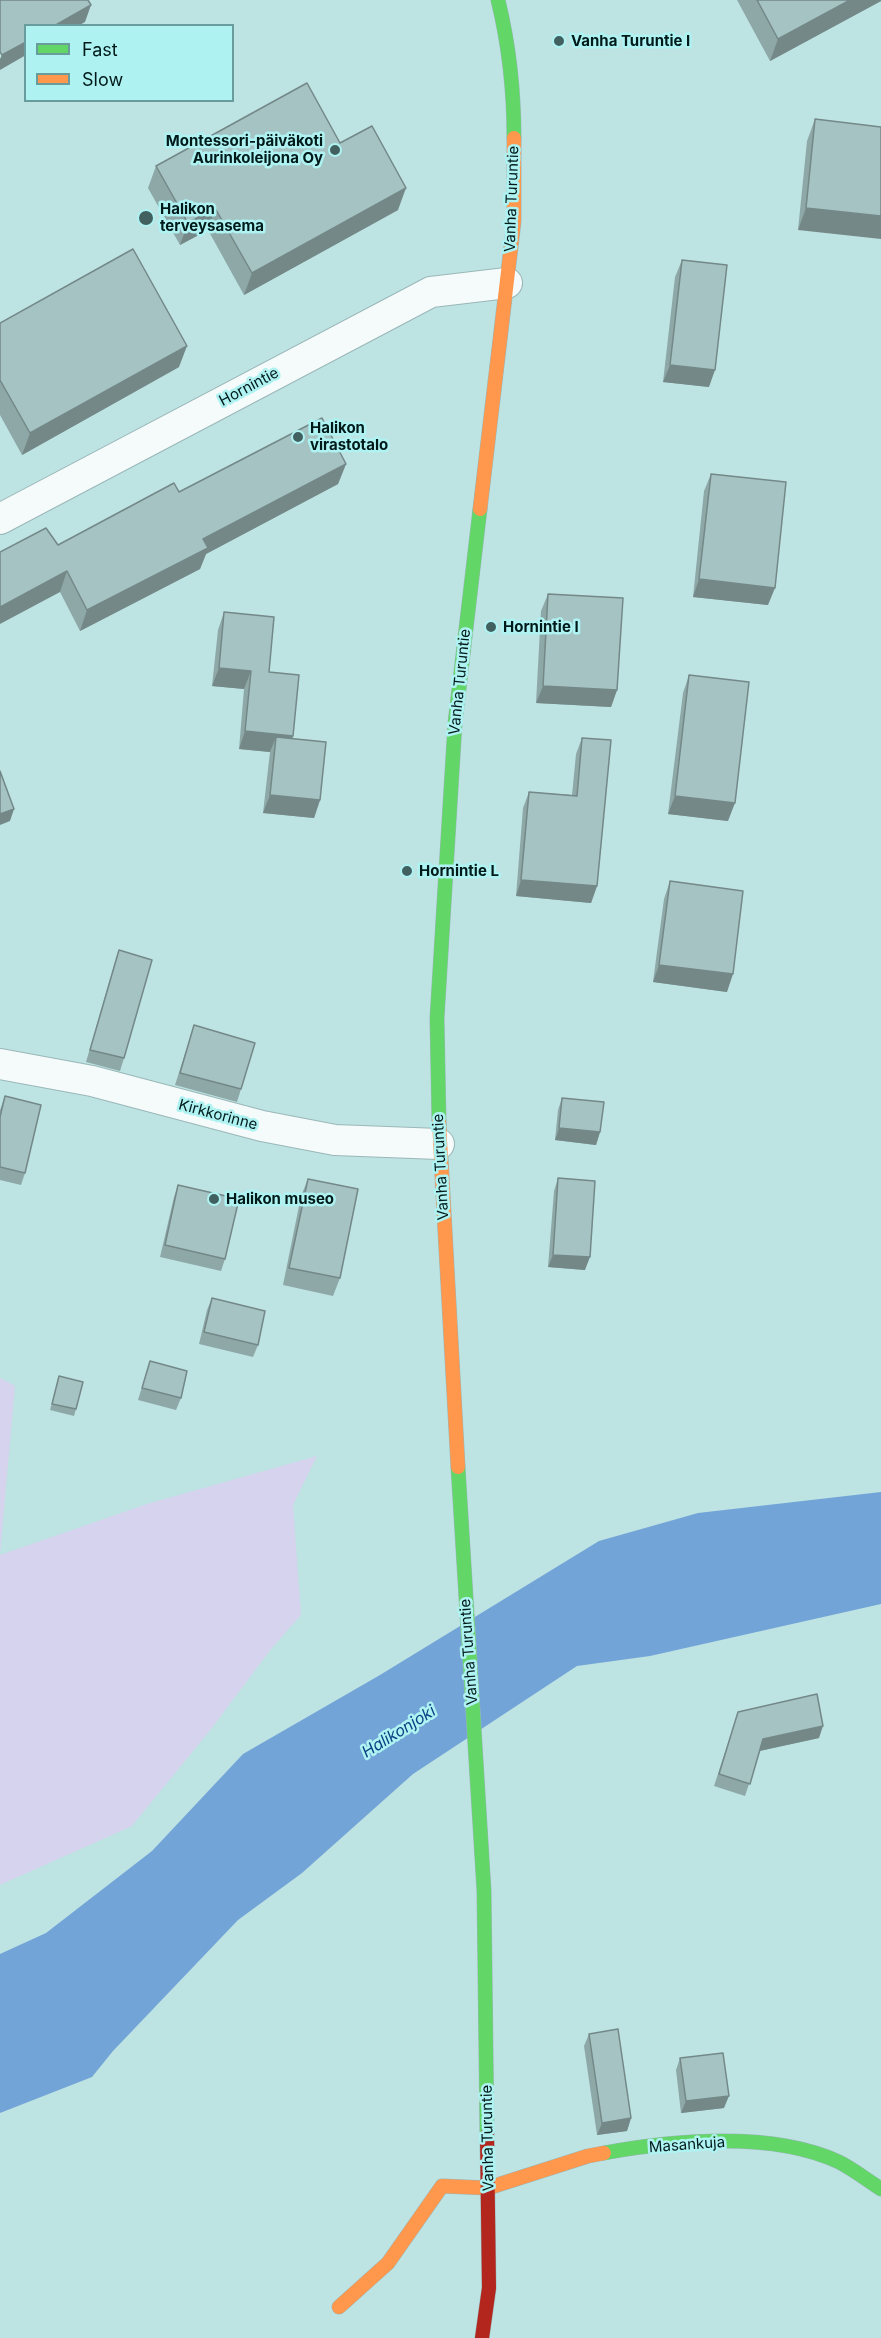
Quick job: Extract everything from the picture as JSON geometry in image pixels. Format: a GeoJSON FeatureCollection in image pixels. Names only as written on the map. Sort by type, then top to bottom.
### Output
{"type":"FeatureCollection","features":[{"type":"Feature","properties":{"kind":"street","name":"Vanha Turuntie"},"geometry":{"type":"LineString","coordinates":[[482,2338],[489,2288],[484,1892],[439,1144],[437,1018],[455,723],[513,221],[513,103],[505,30],[498,0]]}},
{"type":"Feature","properties":{"kind":"street","name":"Hornintie"},"geometry":{"type":"LineString","coordinates":[[0,519],[430,292],[507,283]]}},
{"type":"Feature","properties":{"kind":"street","name":"Kirkkorinne"},"geometry":{"type":"LineString","coordinates":[[0,1064],[92,1081],[262,1126],[335,1140],[439,1144]]}},
{"type":"Feature","properties":{"kind":"street","name":"Masankuja"},"geometry":{"type":"LineString","coordinates":[[339,2307],[388,2263],[442,2186],[488,2188],[531,2176],[577,2159],[620,2150],[702,2142],[748,2142],[791,2146],[839,2162],[881,2189]]}},
{"type":"Feature","properties":{"kind":"shaded area"},"geometry":{"type":"Polygon","coordinates":[[[0,1378],[15,1386],[0,1555],[0,1378]]]}},
{"type":"Feature","properties":{"kind":"shaded area"},"geometry":{"type":"Polygon","coordinates":[[[317,1456],[293,1505],[301,1615],[271,1649],[211,1729],[132,1826],[0,1885],[0,1555],[147,1504],[317,1456]]]}},
{"type":"Feature","properties":{"kind":"water","name":"Halikonjoki"},"geometry":{"type":"Polygon","coordinates":[[[881,1492],[881,1604],[650,1656],[577,1666],[413,1774],[302,1873],[238,1920],[113,2051],[92,2077],[0,2113],[0,1954],[46,1933],[152,1851],[243,1754],[380,1675],[599,1541],[698,1513],[881,1492]]]}},
{"type":"Feature","properties":{"kind":"building"},"geometry":{"type":"Polygon","coordinates":[[[0,0],[88,0],[91,5],[58,24],[24,24],[24,43],[2,55],[0,52],[0,0]]]}},
{"type":"Feature","properties":{"kind":"building"},"geometry":{"type":"Polygon","coordinates":[[[757,0],[850,0],[778,39],[757,0]]]}},
{"type":"Feature","properties":{"kind":"building"},"geometry":{"type":"Polygon","coordinates":[[[307,83],[340,143],[372,126],[406,188],[252,273],[215,208],[188,223],[156,166],[307,83]]]}},
{"type":"Feature","properties":{"kind":"building"},"geometry":{"type":"Polygon","coordinates":[[[815,119],[881,127],[881,216],[806,208],[815,119]]]}},
{"type":"Feature","properties":{"kind":"building"},"geometry":{"type":"Polygon","coordinates":[[[133,249],[187,346],[30,433],[0,380],[0,323],[133,249]]]}},
{"type":"Feature","properties":{"kind":"building"},"geometry":{"type":"Polygon","coordinates":[[[682,260],[727,265],[715,370],[670,365],[682,260]]]}},
{"type":"Feature","properties":{"kind":"building"},"geometry":{"type":"Polygon","coordinates":[[[322,418],[346,464],[203,539],[208,548],[87,610],[67,571],[0,607],[0,552],[46,528],[58,545],[174,483],[179,492],[322,418]]]}},
{"type":"Feature","properties":{"kind":"building"},"geometry":{"type":"Polygon","coordinates":[[[711,474],[786,482],[775,588],[699,579],[711,474]]]}},
{"type":"Feature","properties":{"kind":"building"},"geometry":{"type":"Polygon","coordinates":[[[548,594],[623,598],[617,690],[543,686],[548,594]]]}},
{"type":"Feature","properties":{"kind":"building"},"geometry":{"type":"Polygon","coordinates":[[[224,612],[274,617],[269,672],[299,675],[293,736],[245,731],[251,671],[219,668],[224,612]]]}},
{"type":"Feature","properties":{"kind":"building"},"geometry":{"type":"Polygon","coordinates":[[[689,675],[749,682],[735,803],[675,796],[689,675]]]}},
{"type":"Feature","properties":{"kind":"building"},"geometry":{"type":"Polygon","coordinates":[[[276,737],[326,742],[320,800],[270,795],[276,737]]]}},
{"type":"Feature","properties":{"kind":"building"},"geometry":{"type":"Polygon","coordinates":[[[582,738],[611,740],[597,886],[521,880],[529,792],[577,796],[582,738]]]}},
{"type":"Feature","properties":{"kind":"building"},"geometry":{"type":"Polygon","coordinates":[[[0,771],[14,809],[0,814],[0,771]]]}},
{"type":"Feature","properties":{"kind":"building"},"geometry":{"type":"Polygon","coordinates":[[[670,881],[743,891],[733,974],[659,965],[670,881]]]}},
{"type":"Feature","properties":{"kind":"building"},"geometry":{"type":"Polygon","coordinates":[[[119,950],[152,960],[124,1058],[90,1050],[119,950]]]}},
{"type":"Feature","properties":{"kind":"building"},"geometry":{"type":"Polygon","coordinates":[[[194,1025],[255,1043],[241,1089],[180,1073],[194,1025]]]}},
{"type":"Feature","properties":{"kind":"building"},"geometry":{"type":"Polygon","coordinates":[[[5,1096],[41,1105],[25,1173],[0,1167],[0,1117],[5,1096]]]}},
{"type":"Feature","properties":{"kind":"building"},"geometry":{"type":"Polygon","coordinates":[[[562,1098],[604,1102],[600,1132],[559,1128],[562,1098]]]}},
{"type":"Feature","properties":{"kind":"building"},"geometry":{"type":"Polygon","coordinates":[[[558,1178],[595,1181],[590,1257],[553,1255],[558,1178]]]}},
{"type":"Feature","properties":{"kind":"building"},"geometry":{"type":"Polygon","coordinates":[[[308,1179],[358,1189],[340,1278],[289,1268],[308,1179]]]}},
{"type":"Feature","properties":{"kind":"building"},"geometry":{"type":"Polygon","coordinates":[[[178,1185],[239,1199],[225,1259],[165,1245],[178,1185]]]}},
{"type":"Feature","properties":{"kind":"building"},"geometry":{"type":"Polygon","coordinates":[[[212,1298],[265,1311],[258,1345],[204,1332],[212,1298]]]}},
{"type":"Feature","properties":{"kind":"building"},"geometry":{"type":"Polygon","coordinates":[[[150,1361],[187,1371],[181,1398],[142,1388],[150,1361]]]}},
{"type":"Feature","properties":{"kind":"building"},"geometry":{"type":"Polygon","coordinates":[[[59,1376],[83,1382],[76,1409],[52,1404],[59,1376]]]}},
{"type":"Feature","properties":{"kind":"building"},"geometry":{"type":"Polygon","coordinates":[[[817,1694],[823,1726],[763,1739],[750,1784],[719,1774],[738,1712],[817,1694]]]}},
{"type":"Feature","properties":{"kind":"building"},"geometry":{"type":"Polygon","coordinates":[[[618,2029],[631,2118],[602,2123],[589,2034],[618,2029]]]}},
{"type":"Feature","properties":{"kind":"building"},"geometry":{"type":"Polygon","coordinates":[[[723,2053],[729,2096],[686,2101],[680,2058],[723,2053]]]}},
{"type":"Feature","properties":{"kind":"traffic: fast"},"geometry":{"type":"LineString","coordinates":[[498,0],[510,69],[514,138]]}},
{"type":"Feature","properties":{"kind":"traffic: fast"},"geometry":{"type":"LineString","coordinates":[[439,1122],[437,1018],[455,723],[480,509]]}},
{"type":"Feature","properties":{"kind":"traffic: fast"},"geometry":{"type":"LineString","coordinates":[[458,1467],[484,1891],[487,2135]]}},
{"type":"Feature","properties":{"kind":"traffic: fast"},"geometry":{"type":"LineString","coordinates":[[604,2153],[692,2142],[754,2142],[813,2152],[839,2162],[881,2189]]}},
{"type":"Feature","properties":{"kind":"traffic: slow"},"geometry":{"type":"LineString","coordinates":[[480,509],[514,221],[514,138]]}},
{"type":"Feature","properties":{"kind":"traffic: slow"},"geometry":{"type":"LineString","coordinates":[[439,1122],[458,1467]]}},
{"type":"Feature","properties":{"kind":"traffic: slow"},"geometry":{"type":"LineString","coordinates":[[339,2307],[388,2263],[442,2186],[488,2188],[604,2153]]}},
{"type":"Feature","properties":{"kind":"traffic: jam"},"geometry":{"type":"LineString","coordinates":[[482,2338],[489,2288],[487,2135]]}},
{"type":"Feature","properties":{"kind":"place","name":"Vanha Turuntie I"},"geometry":{"type":"Point","coordinates":[559,41]}},
{"type":"Feature","properties":{"kind":"place","name":"Montessori-päiväkoti Aurinkoleijona Oy"},"geometry":{"type":"Point","coordinates":[335,150]}},
{"type":"Feature","properties":{"kind":"place","name":"Halikon terveysasema"},"geometry":{"type":"Point","coordinates":[146,218]}},
{"type":"Feature","properties":{"kind":"place","name":"Halikon virastotalo"},"geometry":{"type":"Point","coordinates":[298,437]}},
{"type":"Feature","properties":{"kind":"place","name":"Hornintie I"},"geometry":{"type":"Point","coordinates":[491,627]}},
{"type":"Feature","properties":{"kind":"place","name":"Hornintie L"},"geometry":{"type":"Point","coordinates":[407,871]}},
{"type":"Feature","properties":{"kind":"place","name":"Halikon museo"},"geometry":{"type":"Point","coordinates":[214,1199]}}]}
